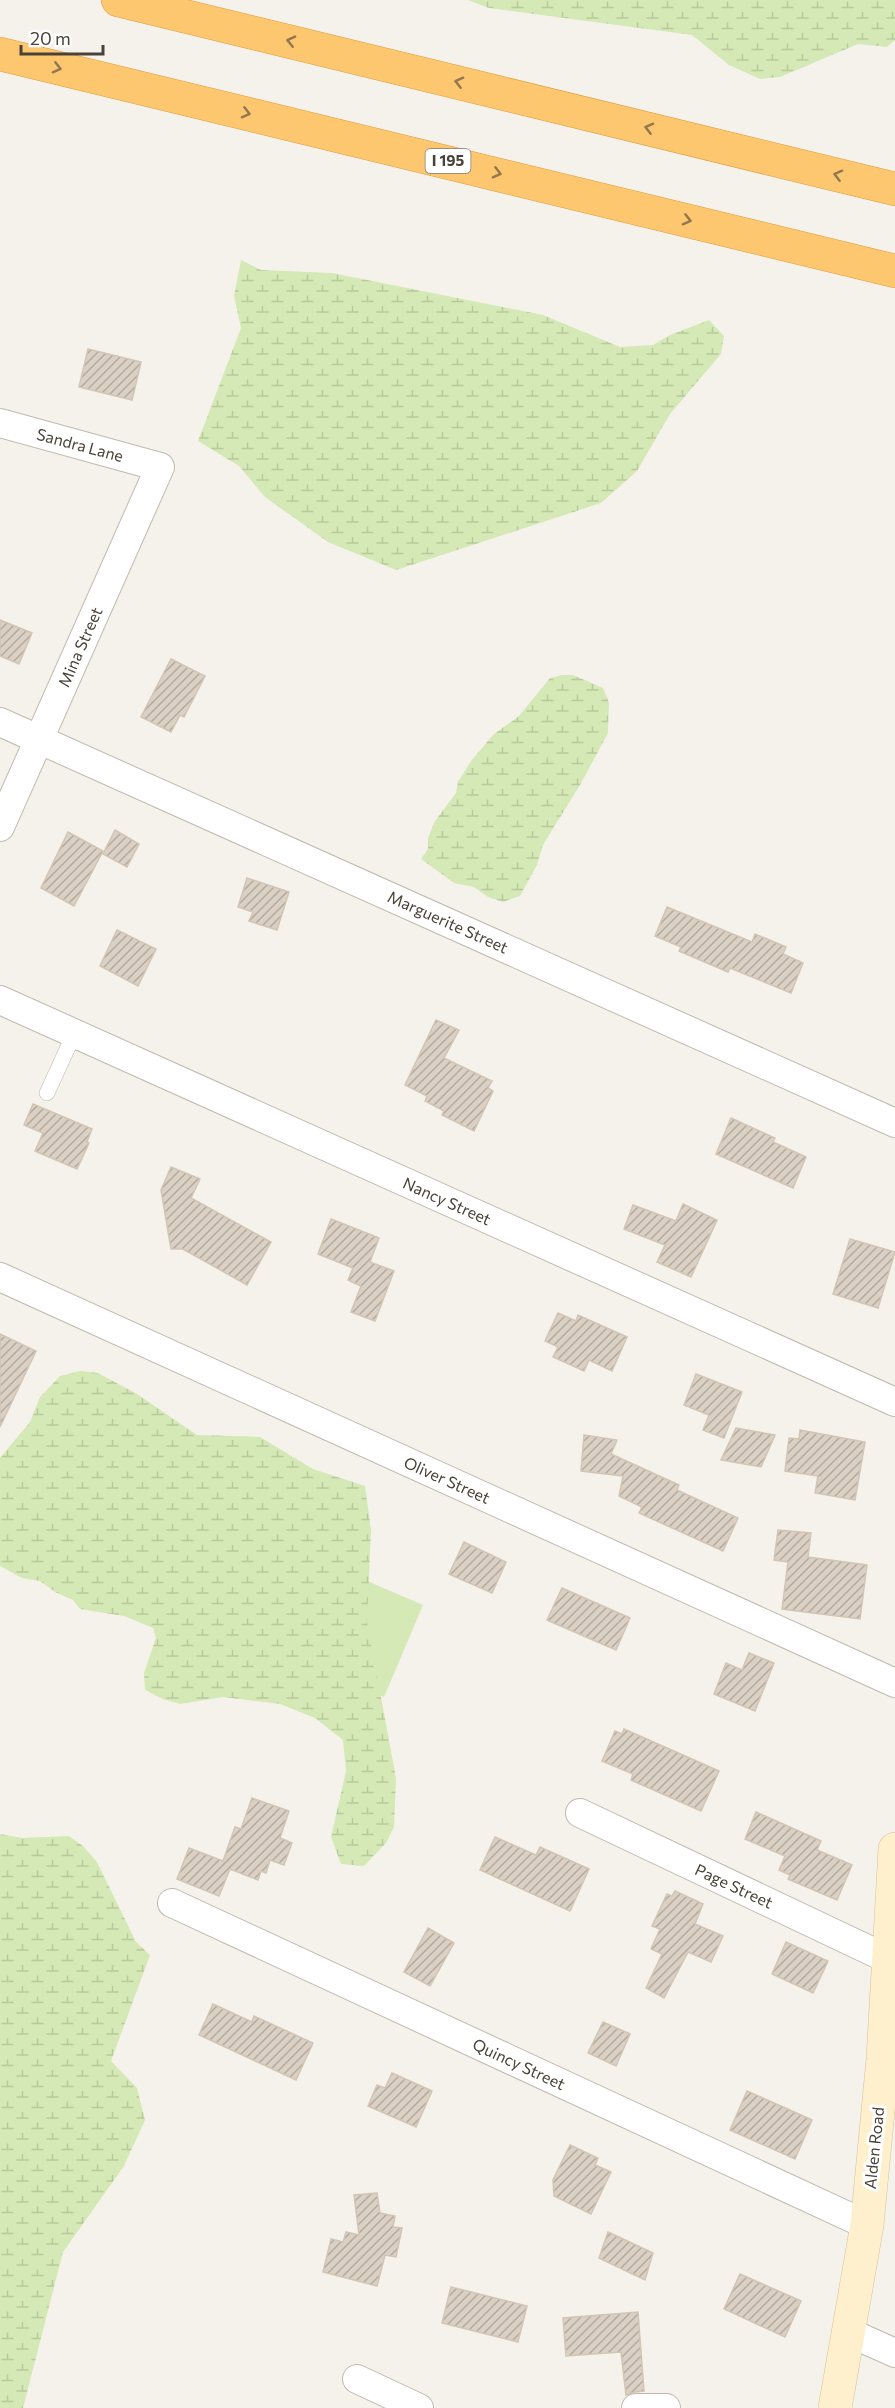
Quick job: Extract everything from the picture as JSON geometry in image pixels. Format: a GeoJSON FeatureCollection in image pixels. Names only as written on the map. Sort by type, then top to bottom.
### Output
{"type":"FeatureCollection","features":[{"type":"Feature","properties":{"kind":"highway"},"geometry":{"type":"LineString","coordinates":[[118,0],[895,189]]}},
{"type":"Feature","properties":{"kind":"highway","name":"I 195"},"geometry":{"type":"LineString","coordinates":[[0,54],[895,271]]}},
{"type":"Feature","properties":{"kind":"main road","name":"Alden Road"},"geometry":{"type":"LineString","coordinates":[[835,2408],[867,2225],[889,2062],[888,1959],[895,1849]]}},
{"type":"Feature","properties":{"kind":"street","name":"Sandra Lane"},"geometry":{"type":"LineString","coordinates":[[0,423],[160,467]]}},
{"type":"Feature","properties":{"kind":"street","name":"Mina Street"},"geometry":{"type":"LineString","coordinates":[[0,827],[160,467]]}},
{"type":"Feature","properties":{"kind":"street","name":"Marguerite Street"},"geometry":{"type":"LineString","coordinates":[[0,722],[895,1123]]}},
{"type":"Feature","properties":{"kind":"street","name":"Nancy Street"},"geometry":{"type":"LineString","coordinates":[[0,1000],[895,1402]]}},
{"type":"Feature","properties":{"kind":"street","name":"Oliver Street"},"geometry":{"type":"LineString","coordinates":[[0,1277],[895,1683]]}},
{"type":"Feature","properties":{"kind":"street","name":"Page Street"},"geometry":{"type":"LineString","coordinates":[[580,1813],[888,1959]]}},
{"type":"Feature","properties":{"kind":"street","name":"Quincy Street"},"geometry":{"type":"LineString","coordinates":[[171,1903],[867,2225]]}},
{"type":"Feature","properties":{"kind":"street"},"geometry":{"type":"LineString","coordinates":[[848,2332],[895,2353]]}},
{"type":"Feature","properties":{"kind":"street"},"geometry":{"type":"LineString","coordinates":[[357,2379],[419,2408]]}},
{"type":"Feature","properties":{"kind":"street"},"geometry":{"type":"LineString","coordinates":[[636,2408],[666,2408]]}},
{"type":"Feature","properties":{"kind":"lane"},"geometry":{"type":"LineString","coordinates":[[47,1093],[74,1034]]}},
{"type":"Feature","properties":{"kind":"green space"},"geometry":{"type":"Polygon","coordinates":[[[468,0],[895,0],[895,40],[887,47],[858,44],[780,77],[760,79],[729,65],[692,35],[489,8],[468,0]]]}},
{"type":"Feature","properties":{"kind":"green space"},"geometry":{"type":"Polygon","coordinates":[[[241,260],[261,270],[332,273],[543,315],[620,347],[653,345],[670,335],[709,320],[724,336],[721,354],[670,414],[637,471],[601,503],[396,570],[328,542],[265,497],[239,466],[198,441],[241,328],[234,296],[241,260]]]}},
{"type":"Feature","properties":{"kind":"green space"},"geometry":{"type":"Polygon","coordinates":[[[573,675],[603,688],[609,703],[608,733],[580,785],[543,845],[537,865],[520,896],[503,902],[488,897],[474,887],[454,883],[421,859],[428,849],[428,838],[435,821],[456,793],[458,782],[471,761],[494,734],[519,716],[550,678],[573,675]]]}},
{"type":"Feature","properties":{"kind":"green space"},"geometry":{"type":"Polygon","coordinates":[[[80,1371],[98,1373],[137,1394],[197,1435],[260,1437],[313,1469],[365,1486],[371,1530],[367,1622],[396,1778],[394,1827],[386,1843],[364,1866],[341,1864],[331,1837],[346,1771],[343,1740],[315,1718],[280,1704],[223,1697],[180,1704],[145,1690],[144,1673],[156,1638],[153,1628],[124,1616],[80,1609],[73,1600],[55,1592],[40,1581],[22,1578],[0,1566],[0,1458],[30,1422],[40,1397],[60,1376],[80,1371]]]}},
{"type":"Feature","properties":{"kind":"green space"},"geometry":{"type":"Polygon","coordinates":[[[330,1565],[423,1605],[384,1697],[290,1656],[330,1565]]]}},
{"type":"Feature","properties":{"kind":"green space"},"geometry":{"type":"Polygon","coordinates":[[[0,1834],[22,1838],[69,1836],[83,1846],[97,1862],[136,1942],[150,1955],[111,2061],[137,2088],[145,2120],[124,2166],[63,2252],[23,2408],[0,2408],[0,1834]]]}},
{"type":"Feature","properties":{"kind":"building"},"geometry":{"type":"Polygon","coordinates":[[[88,349],[141,362],[132,400],[79,387],[88,349]]]}},
{"type":"Feature","properties":{"kind":"building"},"geometry":{"type":"Polygon","coordinates":[[[0,620],[32,633],[19,664],[0,656],[0,620]]]}},
{"type":"Feature","properties":{"kind":"building"},"geometry":{"type":"Polygon","coordinates":[[[171,659],[205,676],[184,717],[180,715],[171,732],[141,717],[171,659]]]}},
{"type":"Feature","properties":{"kind":"building"},"geometry":{"type":"Polygon","coordinates":[[[115,830],[139,844],[127,867],[103,854],[115,830]]]}},
{"type":"Feature","properties":{"kind":"building"},"geometry":{"type":"Polygon","coordinates":[[[68,832],[103,851],[74,906],[41,888],[68,832]]]}},
{"type":"Feature","properties":{"kind":"building"},"geometry":{"type":"Polygon","coordinates":[[[247,878],[289,892],[277,930],[249,921],[253,912],[238,907],[247,878]]]}},
{"type":"Feature","properties":{"kind":"building"},"geometry":{"type":"Polygon","coordinates":[[[667,907],[752,942],[755,934],[786,947],[783,954],[803,963],[791,993],[730,968],[728,972],[679,951],[681,947],[655,936],[667,907]]]}},
{"type":"Feature","properties":{"kind":"building"},"geometry":{"type":"Polygon","coordinates":[[[117,930],[156,949],[138,986],[100,966],[117,930]]]}},
{"type":"Feature","properties":{"kind":"building"},"geometry":{"type":"Polygon","coordinates":[[[436,1020],[459,1030],[444,1058],[492,1081],[488,1088],[493,1091],[474,1131],[442,1115],[444,1111],[425,1101],[427,1096],[405,1085],[436,1020]]]}},
{"type":"Feature","properties":{"kind":"building"},"geometry":{"type":"Polygon","coordinates":[[[33,1104],[92,1129],[87,1142],[89,1143],[77,1169],[35,1151],[43,1133],[24,1125],[33,1104]]]}},
{"type":"Feature","properties":{"kind":"building"},"geometry":{"type":"Polygon","coordinates":[[[731,1118],[775,1138],[773,1142],[806,1157],[793,1188],[716,1154],[731,1118]]]}},
{"type":"Feature","properties":{"kind":"building"},"geometry":{"type":"Polygon","coordinates":[[[171,1167],[200,1179],[191,1198],[271,1242],[247,1285],[183,1249],[171,1249],[161,1190],[171,1167]]]}},
{"type":"Feature","properties":{"kind":"building"},"geometry":{"type":"Polygon","coordinates":[[[683,1204],[717,1220],[691,1277],[657,1262],[665,1245],[624,1229],[633,1205],[676,1221],[683,1204]]]}},
{"type":"Feature","properties":{"kind":"building"},"geometry":{"type":"Polygon","coordinates":[[[331,1219],[379,1238],[370,1262],[394,1271],[375,1321],[351,1312],[361,1286],[348,1280],[353,1268],[318,1254],[331,1219]]]}},
{"type":"Feature","properties":{"kind":"building"},"geometry":{"type":"Polygon","coordinates":[[[850,1239],[895,1252],[878,1308],[833,1294],[850,1239]]]}},
{"type":"Feature","properties":{"kind":"building"},"geometry":{"type":"Polygon","coordinates":[[[558,1313],[576,1321],[578,1315],[627,1337],[612,1371],[589,1360],[584,1371],[553,1357],[558,1347],[545,1341],[558,1313]]]}},
{"type":"Feature","properties":{"kind":"building"},"geometry":{"type":"Polygon","coordinates":[[[0,1334],[36,1351],[0,1427],[0,1334]]]}},
{"type":"Feature","properties":{"kind":"building"},"geometry":{"type":"Polygon","coordinates":[[[696,1374],[742,1392],[724,1438],[703,1430],[709,1415],[684,1405],[696,1374]]]}},
{"type":"Feature","properties":{"kind":"building"},"geometry":{"type":"Polygon","coordinates":[[[736,1428],[775,1435],[761,1467],[721,1460],[736,1428]]]}},
{"type":"Feature","properties":{"kind":"building"},"geometry":{"type":"Polygon","coordinates":[[[800,1430],[865,1442],[855,1500],[815,1493],[818,1476],[785,1471],[789,1438],[799,1439],[800,1430]]]}},
{"type":"Feature","properties":{"kind":"building"},"geometry":{"type":"Polygon","coordinates":[[[584,1435],[617,1440],[611,1454],[679,1485],[677,1490],[738,1518],[723,1551],[639,1513],[642,1507],[619,1496],[623,1476],[581,1471],[584,1435]]]}},
{"type":"Feature","properties":{"kind":"building"},"geometry":{"type":"Polygon","coordinates":[[[778,1530],[811,1533],[808,1557],[867,1565],[860,1619],[782,1609],[788,1562],[774,1560],[778,1530]]]}},
{"type":"Feature","properties":{"kind":"building"},"geometry":{"type":"Polygon","coordinates":[[[464,1542],[506,1562],[492,1593],[449,1574],[464,1542]]]}},
{"type":"Feature","properties":{"kind":"building"},"geometry":{"type":"Polygon","coordinates":[[[562,1588],[630,1618],[616,1650],[547,1620],[562,1588]]]}},
{"type":"Feature","properties":{"kind":"building"},"geometry":{"type":"Polygon","coordinates":[[[749,1653],[774,1663],[755,1711],[714,1694],[726,1663],[742,1670],[749,1653]]]}},
{"type":"Feature","properties":{"kind":"building"},"geometry":{"type":"Polygon","coordinates":[[[624,1729],[719,1771],[701,1811],[631,1780],[633,1774],[602,1761],[615,1731],[622,1734],[624,1729]]]}},
{"type":"Feature","properties":{"kind":"building"},"geometry":{"type":"Polygon","coordinates":[[[252,1798],[289,1811],[280,1838],[292,1843],[284,1865],[270,1860],[266,1873],[261,1871],[258,1880],[230,1869],[219,1896],[177,1879],[189,1848],[223,1861],[235,1827],[241,1829],[252,1798]]]}},
{"type":"Feature","properties":{"kind":"building"},"geometry":{"type":"Polygon","coordinates":[[[756,1812],[821,1841],[817,1850],[852,1865],[837,1900],[788,1879],[790,1875],[779,1870],[785,1856],[745,1839],[756,1812]]]}},
{"type":"Feature","properties":{"kind":"building"},"geometry":{"type":"Polygon","coordinates":[[[495,1837],[536,1855],[540,1847],[589,1869],[570,1911],[480,1870],[495,1837]]]}},
{"type":"Feature","properties":{"kind":"building"},"geometry":{"type":"Polygon","coordinates":[[[675,1891],[703,1904],[695,1924],[723,1936],[711,1962],[688,1952],[664,1998],[646,1988],[662,1954],[651,1949],[660,1929],[652,1926],[667,1894],[672,1896],[675,1891]]]}},
{"type":"Feature","properties":{"kind":"building"},"geometry":{"type":"Polygon","coordinates":[[[428,1928],[454,1943],[430,1986],[404,1972],[428,1928]]]}},
{"type":"Feature","properties":{"kind":"building"},"geometry":{"type":"Polygon","coordinates":[[[786,1942],[828,1961],[813,1993],[772,1974],[786,1942]]]}},
{"type":"Feature","properties":{"kind":"building"},"geometry":{"type":"Polygon","coordinates":[[[213,2004],[252,2022],[254,2016],[313,2043],[296,2080],[199,2035],[213,2004]]]}},
{"type":"Feature","properties":{"kind":"building"},"geometry":{"type":"Polygon","coordinates":[[[603,2022],[630,2034],[616,2066],[588,2053],[603,2022]]]}},
{"type":"Feature","properties":{"kind":"building"},"geometry":{"type":"Polygon","coordinates":[[[392,2073],[432,2091],[416,2127],[368,2106],[377,2085],[385,2088],[392,2073]]]}},
{"type":"Feature","properties":{"kind":"building"},"geometry":{"type":"Polygon","coordinates":[[[747,2091],[812,2120],[795,2159],[730,2130],[747,2091]]]}},
{"type":"Feature","properties":{"kind":"building"},"geometry":{"type":"Polygon","coordinates":[[[570,2145],[598,2158],[595,2165],[611,2172],[591,2214],[554,2196],[553,2180],[570,2145]]]}},
{"type":"Feature","properties":{"kind":"building"},"geometry":{"type":"Polygon","coordinates":[[[377,2193],[380,2213],[395,2216],[393,2227],[402,2228],[396,2257],[385,2255],[377,2286],[323,2272],[331,2239],[343,2242],[346,2232],[359,2235],[354,2195],[377,2193]]]}},
{"type":"Feature","properties":{"kind":"building"},"geometry":{"type":"Polygon","coordinates":[[[608,2232],[653,2253],[645,2280],[599,2258],[608,2232]]]}},
{"type":"Feature","properties":{"kind":"building"},"geometry":{"type":"Polygon","coordinates":[[[740,2274],[801,2301],[785,2337],[724,2309],[740,2274]]]}},
{"type":"Feature","properties":{"kind":"building"},"geometry":{"type":"Polygon","coordinates":[[[451,2287],[527,2306],[518,2342],[442,2323],[451,2287]]]}},
{"type":"Feature","properties":{"kind":"building"},"geometry":{"type":"Polygon","coordinates":[[[638,2312],[644,2391],[626,2395],[621,2352],[566,2356],[563,2318],[638,2312]]]}}]}
